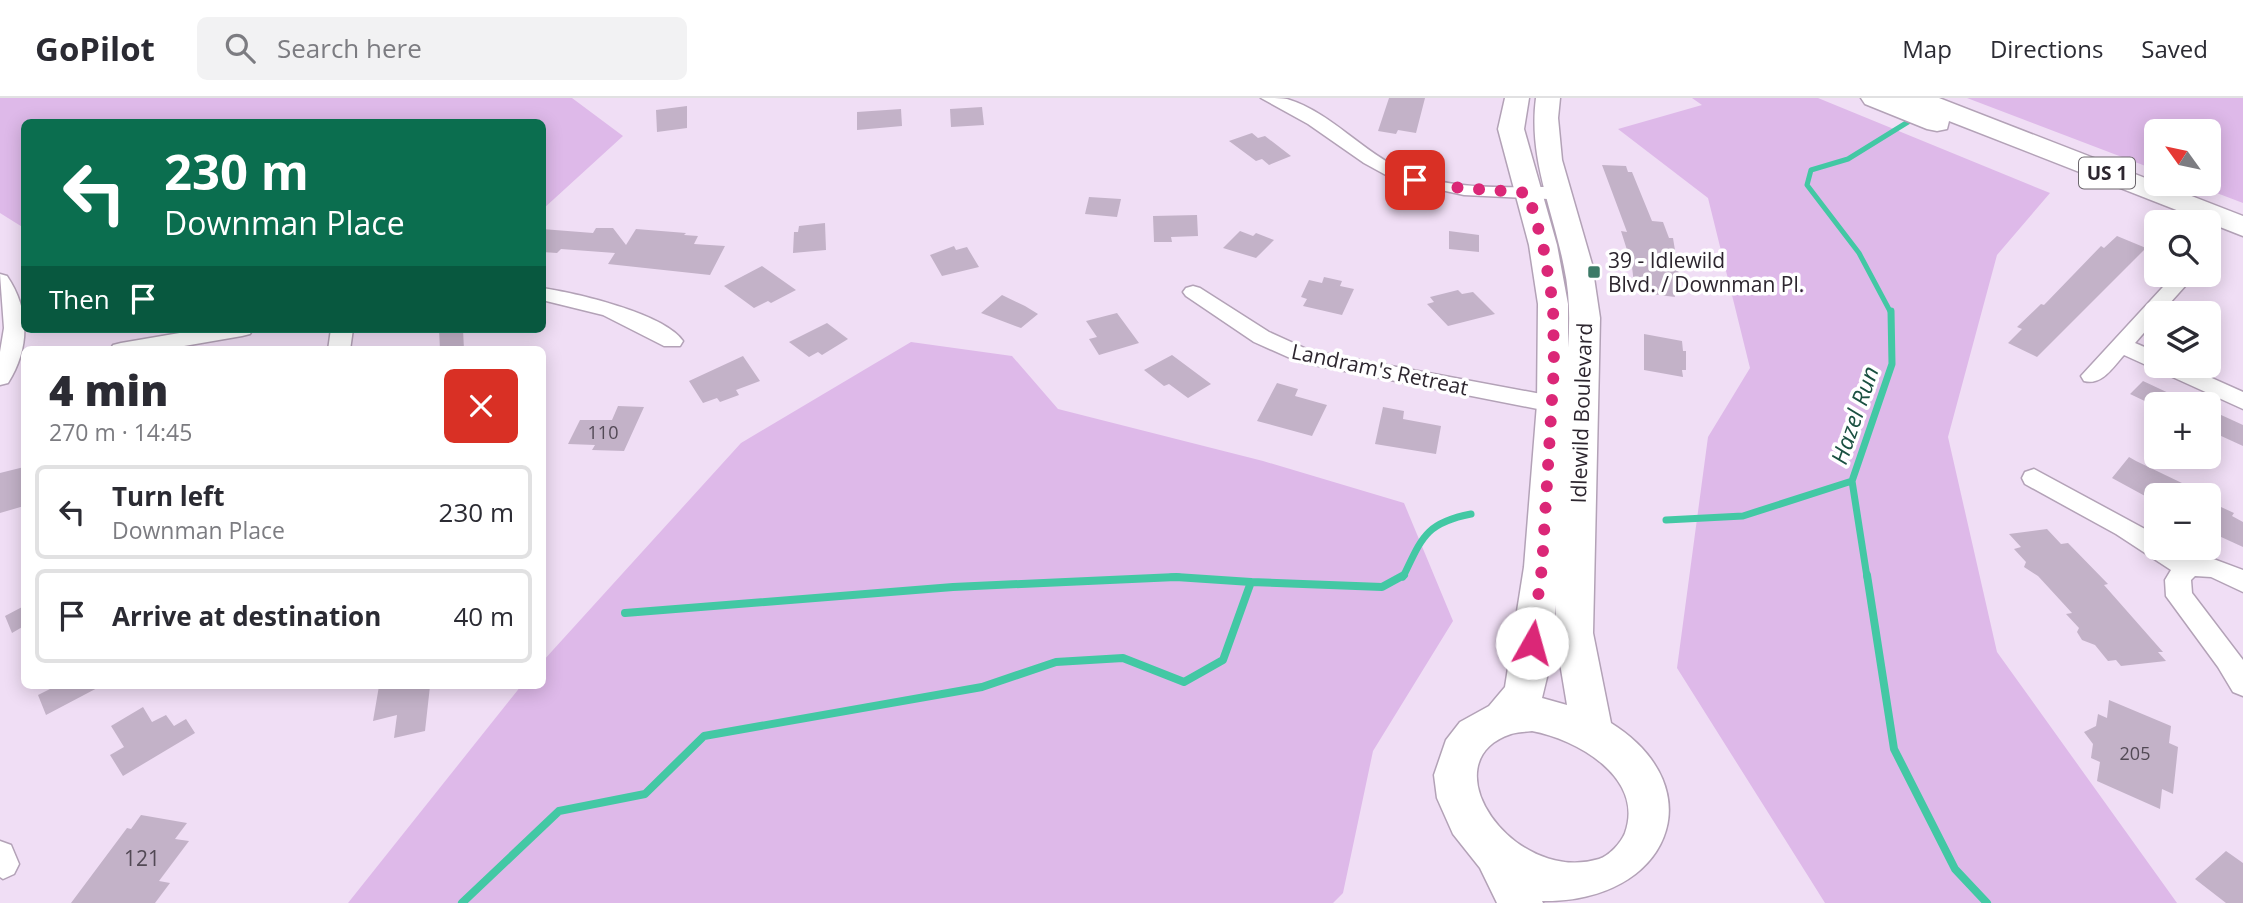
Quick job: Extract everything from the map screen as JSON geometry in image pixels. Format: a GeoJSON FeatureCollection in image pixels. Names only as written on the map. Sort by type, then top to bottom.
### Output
{"type":"FeatureCollection","features":[{"type":"Feature","properties":{"kind":"main road","name":"US 1"},"geometry":{"type":"LineString","coordinates":[[1915,98],[1964,126],[2159,210]]}},
{"type":"Feature","properties":{"kind":"main road","name":"US 1"},"geometry":{"type":"LineString","coordinates":[[1876,99],[1964,126],[2243,227]]}},
{"type":"Feature","properties":{"kind":"main road"},"geometry":{"type":"LineString","coordinates":[[2221,236],[2243,244]]}},
{"type":"Feature","properties":{"kind":"street"},"geometry":{"type":"LineString","coordinates":[[1269,98],[1298,112],[1387,170],[1415,180],[1451,187],[1544,193]]}},
{"type":"Feature","properties":{"kind":"street","name":"Idlewild Boulevard"},"geometry":{"type":"LineString","coordinates":[[1517,98],[1511,129],[1544,193]]}},
{"type":"Feature","properties":{"kind":"street","name":"Idlewild Boulevard"},"geometry":{"type":"LineString","coordinates":[[1548,98],[1545,113],[1543,245],[1568,407],[1574,633],[1592,732]]}},
{"type":"Feature","properties":{"kind":"street"},"geometry":{"type":"LineString","coordinates":[[0,280],[10,295],[15,312],[9,372]]}},
{"type":"Feature","properties":{"kind":"street"},"geometry":{"type":"LineString","coordinates":[[2092,376],[2174,287]]}},
{"type":"Feature","properties":{"kind":"street","name":"Landram's Retreat"},"geometry":{"type":"LineString","coordinates":[[1193,292],[1253,334],[1281,349],[1307,358],[1568,407]]}},
{"type":"Feature","properties":{"kind":"street"},"geometry":{"type":"LineString","coordinates":[[546,295],[602,306],[648,326],[672,341]]}},
{"type":"Feature","properties":{"kind":"street"},"geometry":{"type":"LineString","coordinates":[[144,346],[219,333]]}},
{"type":"Feature","properties":{"kind":"street"},"geometry":{"type":"LineString","coordinates":[[2122,345],[2144,355]]}},
{"type":"Feature","properties":{"kind":"street"},"geometry":{"type":"LineString","coordinates":[[2193,378],[2243,401]]}},
{"type":"Feature","properties":{"kind":"street","name":"Idlewild Boulevard"},"geometry":{"type":"LineString","coordinates":[[1503,718],[1524,694],[1568,407]]}},
{"type":"Feature","properties":{"kind":"street"},"geometry":{"type":"LineString","coordinates":[[2034,478],[2125,527],[2188,568],[2215,568],[2243,582]]}},
{"type":"Feature","properties":{"kind":"street"},"geometry":{"type":"LineString","coordinates":[[2188,568],[2179,575],[2176,584],[2179,596],[2228,659],[2243,684]]}},
{"type":"Feature","properties":{"kind":"street"},"geometry":{"type":"LineString","coordinates":[[1532,714],[1563,719],[1592,732],[1616,750],[1635,772],[1646,797],[1650,822],[1644,846],[1606,891],[1581,884],[1553,882],[1524,873],[1496,853],[1474,832],[1459,804],[1455,775],[1462,750],[1479,730],[1503,718],[1532,714]]}},
{"type":"Feature","properties":{"kind":"street"},"geometry":{"type":"LineString","coordinates":[[1496,853],[1520,903]]}},
{"type":"Feature","properties":{"kind":"shaded area"},"geometry":{"type":"Polygon","coordinates":[[[0,98],[572,98],[623,136],[546,206],[546,119],[21,119],[21,226],[0,213],[0,98]]]}},
{"type":"Feature","properties":{"kind":"shaded area"},"geometry":{"type":"Polygon","coordinates":[[[1692,98],[1818,98],[2050,193],[1997,255],[1948,437],[1997,652],[2177,903],[1825,903],[1677,668],[1708,437],[1750,368],[1708,198],[1618,129],[1702,105],[1692,98]]]}},
{"type":"Feature","properties":{"kind":"shaded area"},"geometry":{"type":"Polygon","coordinates":[[[1967,98],[2243,98],[2243,203],[2221,195],[2221,119],[2144,119],[2144,165],[1967,98]]]}},
{"type":"Feature","properties":{"kind":"shaded area"},"geometry":{"type":"Polygon","coordinates":[[[911,342],[1012,356],[1058,409],[1263,461],[1404,503],[1453,621],[1373,751],[1343,893],[1333,903],[348,903],[519,689],[546,689],[546,658],[741,443],[911,342]]]}},
{"type":"Feature","properties":{"kind":"building"},"geometry":{"type":"Polygon","coordinates":[[[1389,98],[1425,98],[1416,133],[1378,131],[1389,98]]]}},
{"type":"Feature","properties":{"kind":"building"},"geometry":{"type":"Polygon","coordinates":[[[687,106],[687,128],[657,132],[656,110],[687,106]]]}},
{"type":"Feature","properties":{"kind":"building"},"geometry":{"type":"Polygon","coordinates":[[[982,107],[984,125],[951,127],[950,109],[982,107]]]}},
{"type":"Feature","properties":{"kind":"building"},"geometry":{"type":"Polygon","coordinates":[[[901,109],[902,126],[857,130],[857,112],[901,109]]]}},
{"type":"Feature","properties":{"kind":"building"},"geometry":{"type":"Polygon","coordinates":[[[1252,133],[1258,138],[1265,136],[1291,156],[1269,165],[1262,159],[1256,161],[1229,141],[1252,133]]]}},
{"type":"Feature","properties":{"kind":"building"},"geometry":{"type":"Polygon","coordinates":[[[1602,165],[1626,166],[1628,172],[1632,172],[1652,221],[1663,222],[1669,238],[1673,238],[1681,287],[1673,287],[1675,297],[1635,292],[1630,250],[1627,250],[1621,231],[1627,232],[1602,165]]]}},
{"type":"Feature","properties":{"kind":"building"},"geometry":{"type":"Polygon","coordinates":[[[1089,197],[1121,199],[1117,217],[1085,214],[1089,197]]]}},
{"type":"Feature","properties":{"kind":"building"},"geometry":{"type":"Polygon","coordinates":[[[1197,215],[1198,236],[1171,237],[1172,242],[1154,242],[1153,216],[1197,215]]]}},
{"type":"Feature","properties":{"kind":"building"},"geometry":{"type":"Polygon","coordinates":[[[825,223],[826,250],[793,253],[794,232],[798,232],[799,226],[825,223]]]}},
{"type":"Feature","properties":{"kind":"building"},"geometry":{"type":"Polygon","coordinates":[[[596,228],[613,228],[626,245],[636,229],[686,233],[684,235],[698,236],[694,244],[725,246],[710,275],[608,264],[615,253],[561,249],[557,253],[546,252],[546,229],[593,233],[596,228]]]}},
{"type":"Feature","properties":{"kind":"building"},"geometry":{"type":"Polygon","coordinates":[[[1240,231],[1253,236],[1256,233],[1274,240],[1256,258],[1223,248],[1240,231]]]}},
{"type":"Feature","properties":{"kind":"building"},"geometry":{"type":"Polygon","coordinates":[[[1449,231],[1479,235],[1479,252],[1449,249],[1449,231]]]}},
{"type":"Feature","properties":{"kind":"building"},"geometry":{"type":"Polygon","coordinates":[[[2117,236],[2144,247],[2144,250],[2037,357],[2008,343],[2022,329],[2017,327],[2041,304],[2044,305],[2101,246],[2104,248],[2117,236]]]}},
{"type":"Feature","properties":{"kind":"building"},"geometry":{"type":"Polygon","coordinates":[[[954,246],[956,250],[967,247],[979,267],[942,276],[930,255],[954,246]]]}},
{"type":"Feature","properties":{"kind":"building"},"geometry":{"type":"Polygon","coordinates":[[[762,266],[796,290],[771,303],[768,301],[754,308],[724,286],[762,266]]]}},
{"type":"Feature","properties":{"kind":"building"},"geometry":{"type":"Polygon","coordinates":[[[1324,277],[1342,281],[1340,286],[1354,289],[1342,315],[1303,306],[1307,299],[1301,297],[1309,280],[1322,283],[1324,277]]]}},
{"type":"Feature","properties":{"kind":"building"},"geometry":{"type":"Polygon","coordinates":[[[1458,290],[1462,294],[1473,292],[1495,314],[1448,326],[1427,304],[1434,302],[1430,297],[1458,290]]]}},
{"type":"Feature","properties":{"kind":"building"},"geometry":{"type":"Polygon","coordinates":[[[1002,295],[1038,314],[1021,328],[981,313],[1002,295]]]}},
{"type":"Feature","properties":{"kind":"building"},"geometry":{"type":"Polygon","coordinates":[[[1117,313],[1139,343],[1099,355],[1089,339],[1097,337],[1086,321],[1117,313]]]}},
{"type":"Feature","properties":{"kind":"building"},"geometry":{"type":"Polygon","coordinates":[[[827,323],[848,339],[822,355],[818,352],[809,357],[789,342],[827,323]]]}},
{"type":"Feature","properties":{"kind":"building"},"geometry":{"type":"Polygon","coordinates":[[[439,333],[463,333],[464,346],[440,346],[439,333]]]}},
{"type":"Feature","properties":{"kind":"building"},"geometry":{"type":"Polygon","coordinates":[[[1644,334],[1682,341],[1683,351],[1686,351],[1686,370],[1682,370],[1683,377],[1644,370],[1644,334]]]}},
{"type":"Feature","properties":{"kind":"building"},"geometry":{"type":"Polygon","coordinates":[[[1172,355],[1211,384],[1188,398],[1169,384],[1164,386],[1144,370],[1172,355]]]}},
{"type":"Feature","properties":{"kind":"building"},"geometry":{"type":"Polygon","coordinates":[[[743,356],[760,381],[736,390],[739,395],[720,402],[717,398],[703,403],[689,381],[743,356]]]}},
{"type":"Feature","properties":{"kind":"building"},"geometry":{"type":"Polygon","coordinates":[[[2143,381],[2166,392],[2144,392],[2144,401],[2130,394],[2143,381]]]}},
{"type":"Feature","properties":{"kind":"building"},"geometry":{"type":"Polygon","coordinates":[[[1277,383],[1298,389],[1295,396],[1327,405],[1312,436],[1257,421],[1277,383]]]}},
{"type":"Feature","properties":{"kind":"building"},"geometry":{"type":"Polygon","coordinates":[[[618,406],[644,407],[624,451],[592,450],[595,445],[568,444],[580,420],[612,420],[618,406]]]}},
{"type":"Feature","properties":{"kind":"building"},"geometry":{"type":"Polygon","coordinates":[[[1383,407],[1404,411],[1403,419],[1441,426],[1436,454],[1375,444],[1383,407]]]}},
{"type":"Feature","properties":{"kind":"building"},"geometry":{"type":"Polygon","coordinates":[[[2221,415],[2243,425],[2243,446],[2221,436],[2221,415]]]}},
{"type":"Feature","properties":{"kind":"building"},"geometry":{"type":"Polygon","coordinates":[[[2129,457],[2144,465],[2144,469],[2153,469],[2182,483],[2144,483],[2144,495],[2112,478],[2129,457]]]}},
{"type":"Feature","properties":{"kind":"building"},"geometry":{"type":"Polygon","coordinates":[[[21,468],[21,507],[0,513],[0,473],[21,468]]]}},
{"type":"Feature","properties":{"kind":"building"},"geometry":{"type":"Polygon","coordinates":[[[2221,507],[2234,513],[2232,516],[2243,522],[2243,547],[2221,537],[2221,507]]]}},
{"type":"Feature","properties":{"kind":"building"},"geometry":{"type":"Polygon","coordinates":[[[2047,529],[2061,544],[2068,543],[2108,584],[2104,585],[2163,652],[2158,652],[2166,661],[2121,666],[2116,660],[2108,661],[2095,645],[2082,640],[2077,632],[2079,628],[2066,614],[2072,613],[2038,576],[2024,567],[2026,562],[2014,549],[2021,547],[2009,534],[2047,529]]]}},
{"type":"Feature","properties":{"kind":"building"},"geometry":{"type":"Polygon","coordinates":[[[21,608],[21,628],[12,633],[5,616],[21,608]]]}},
{"type":"Feature","properties":{"kind":"building"},"geometry":{"type":"Polygon","coordinates":[[[50,689],[95,689],[46,715],[38,695],[50,689]]]}},
{"type":"Feature","properties":{"kind":"building"},"geometry":{"type":"Polygon","coordinates":[[[378,689],[430,689],[425,731],[394,738],[397,715],[373,721],[378,689]]]}},
{"type":"Feature","properties":{"kind":"building"},"geometry":{"type":"Polygon","coordinates":[[[2109,700],[2171,726],[2169,743],[2178,747],[2173,794],[2162,789],[2160,809],[2097,781],[2100,762],[2091,758],[2093,744],[2084,732],[2096,726],[2098,714],[2107,718],[2109,700]]]}},
{"type":"Feature","properties":{"kind":"building"},"geometry":{"type":"Polygon","coordinates":[[[143,707],[152,722],[166,715],[174,726],[186,719],[195,733],[123,776],[110,755],[124,747],[111,726],[143,707]]]}},
{"type":"Feature","properties":{"kind":"building"},"geometry":{"type":"Polygon","coordinates":[[[141,815],[187,823],[175,839],[189,841],[159,881],[170,883],[155,903],[71,903],[127,828],[131,829],[141,815]]]}},
{"type":"Feature","properties":{"kind":"building"},"geometry":{"type":"Polygon","coordinates":[[[2226,851],[2243,863],[2243,903],[2226,903],[2195,879],[2226,851]]]}},
{"type":"Feature","properties":{"kind":"waterway","name":"Hazel Run"},"geometry":{"type":"LineString","coordinates":[[1891,313],[1859,253],[1807,185],[1811,170],[1848,159],[1916,117]]}},
{"type":"Feature","properties":{"kind":"waterway","name":"Hazel Run"},"geometry":{"type":"LineString","coordinates":[[1852,481],[1892,364],[1891,311]]}},
{"type":"Feature","properties":{"kind":"waterway"},"geometry":{"type":"LineString","coordinates":[[1666,520],[1743,516],[1852,481]]}},
{"type":"Feature","properties":{"kind":"waterway","name":"Hazel Run"},"geometry":{"type":"LineString","coordinates":[[1852,481],[1867,577]]}},
{"type":"Feature","properties":{"kind":"waterway"},"geometry":{"type":"LineString","coordinates":[[1404,575],[1427,534],[1444,522],[1471,514]]}},
{"type":"Feature","properties":{"kind":"waterway"},"geometry":{"type":"LineString","coordinates":[[1251,582],[1382,587],[1404,575]]}},
{"type":"Feature","properties":{"kind":"waterway","name":"Hazel Run"},"geometry":{"type":"LineString","coordinates":[[1867,575],[1894,749],[1955,869],[1987,903]]}},
{"type":"Feature","properties":{"kind":"waterway"},"geometry":{"type":"LineString","coordinates":[[1171,577],[1176,577]]}},
{"type":"Feature","properties":{"kind":"waterway"},"geometry":{"type":"LineString","coordinates":[[625,613],[953,587],[1176,577]]}},
{"type":"Feature","properties":{"kind":"waterway"},"geometry":{"type":"LineString","coordinates":[[1176,577],[1251,582]]}},
{"type":"Feature","properties":{"kind":"waterway"},"geometry":{"type":"LineString","coordinates":[[462,903],[559,811],[645,794],[704,736],[982,687],[1056,662],[1123,658],[1184,682],[1223,660],[1251,582]]}},
{"type":"Feature","properties":{"kind":"place","name":"39 - Idlewild Blvd. / Downman Pl."},"geometry":{"type":"Point","coordinates":[1594,272]}},
{"type":"Feature","properties":{"kind":"route"},"geometry":{"type":"LineString","coordinates":[[1415,180],[1451,187],[1528,193],[1543,245],[1553,304],[1553,404],[1542,567],[1532,643]]}}]}
